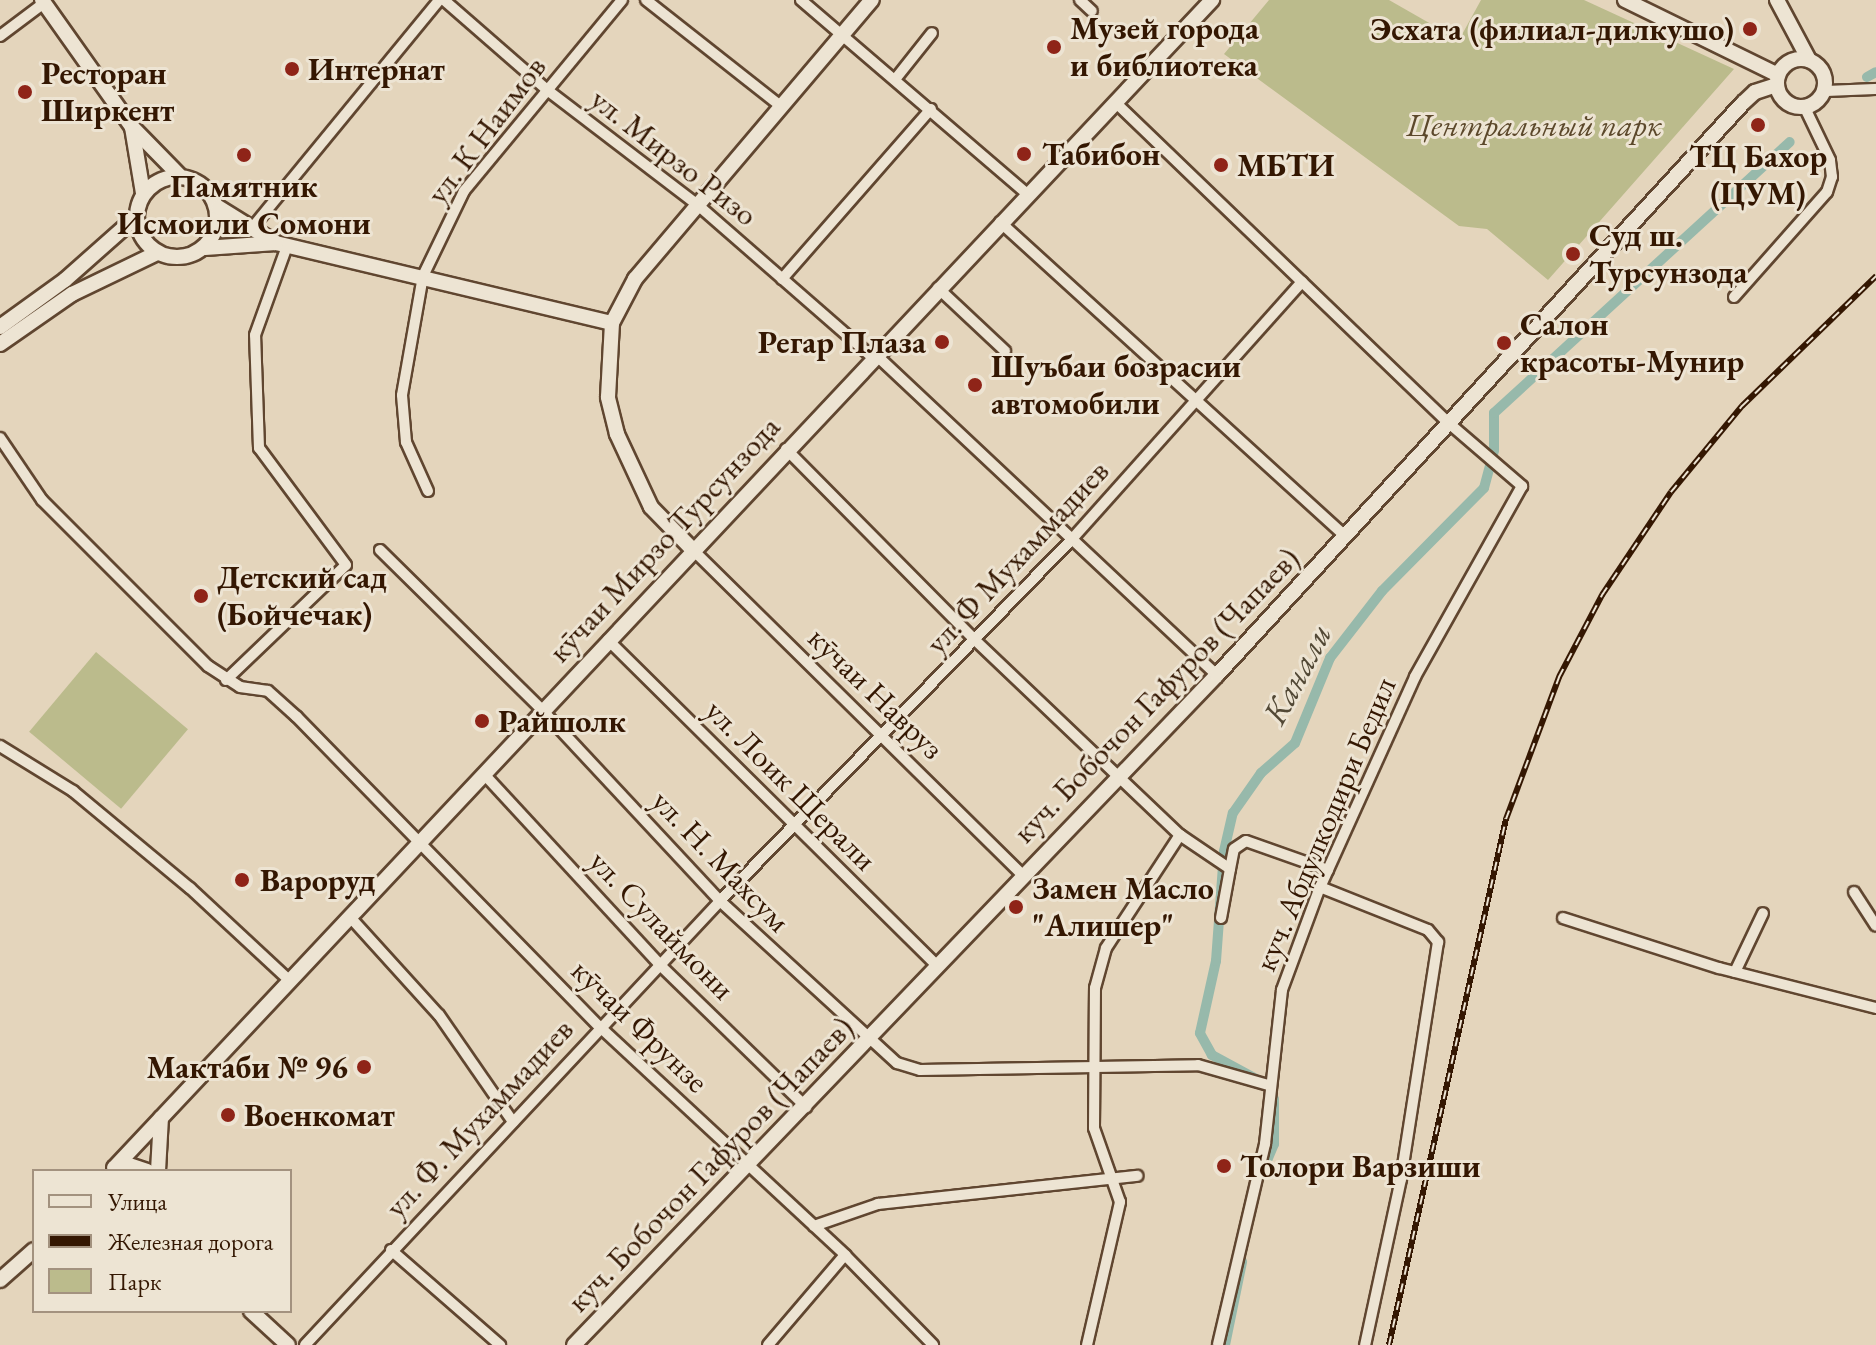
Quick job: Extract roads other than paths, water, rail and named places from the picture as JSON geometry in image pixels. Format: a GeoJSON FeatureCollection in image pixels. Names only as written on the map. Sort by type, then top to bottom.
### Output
{"type":"FeatureCollection","features":[{"type":"Feature","properties":{"kind":"street","name":"ул. Мирзо Ризо"},"geometry":{"type":"LineString","coordinates":[[442,0],[546,89],[699,206],[873,355],[1217,675]]}},
{"type":"Feature","properties":{"kind":"street"},"geometry":{"type":"LineString","coordinates":[[252,228],[442,0]]}},
{"type":"Feature","properties":{"kind":"street","name":"ул. К Наимов"},"geometry":{"type":"LineString","coordinates":[[428,491],[406,442],[402,395],[423,276],[464,191],[622,0]]}},
{"type":"Feature","properties":{"kind":"street"},"geometry":{"type":"LineString","coordinates":[[646,0],[782,107]]}},
{"type":"Feature","properties":{"kind":"street"},"geometry":{"type":"LineString","coordinates":[[801,0],[897,77],[1027,194]]}},
{"type":"Feature","properties":{"kind":"street"},"geometry":{"type":"LineString","coordinates":[[692,549],[651,507],[617,434],[608,397],[612,323],[635,279],[872,0]]}},
{"type":"Feature","properties":{"kind":"street"},"geometry":{"type":"LineString","coordinates":[[1080,0],[1092,11]]}},
{"type":"Feature","properties":{"kind":"street","name":"кӯчаи Мирзо Турсунзода"},"geometry":{"type":"LineString","coordinates":[[112,1169],[873,355],[1212,0]]}},
{"type":"Feature","properties":{"kind":"street"},"geometry":{"type":"LineString","coordinates":[[1625,0],[1777,80],[1792,106],[1805,108],[1825,91],[1876,89]]}},
{"type":"Feature","properties":{"kind":"street"},"geometry":{"type":"LineString","coordinates":[[1777,0],[1809,60],[1824,72],[1825,91]]}},
{"type":"Feature","properties":{"kind":"street"},"geometry":{"type":"LineString","coordinates":[[0,36],[43,1],[132,127],[179,175],[204,185],[218,207],[282,245]]}},
{"type":"Feature","properties":{"kind":"street"},"geometry":{"type":"LineString","coordinates":[[897,77],[932,33]]}},
{"type":"Feature","properties":{"kind":"street"},"geometry":{"type":"LineString","coordinates":[[1777,80],[1785,65],[1809,60]]}},
{"type":"Feature","properties":{"kind":"street","name":"куч. Бобочон Гафуров (Чапаев)"},"geometry":{"type":"LineString","coordinates":[[574,1345],[869,1041],[1022,874],[1217,675],[1451,425],[1743,103],[1777,80]]}},
{"type":"Feature","properties":{"kind":"street","name":"куч. Абдулкодири Бедил"},"geometry":{"type":"LineString","coordinates":[[1115,102],[1451,425],[1522,486],[1520,495],[1422,662],[1320,887],[1282,990],[1268,1085],[1265,1144],[1250,1223],[1218,1345]]}},
{"type":"Feature","properties":{"kind":"street"},"geometry":{"type":"LineString","coordinates":[[1734,297],[1827,192],[1832,177],[1830,160],[1805,108]]}},
{"type":"Feature","properties":{"kind":"street"},"geometry":{"type":"LineString","coordinates":[[782,279],[931,109]]}},
{"type":"Feature","properties":{"kind":"street"},"geometry":{"type":"LineString","coordinates":[[0,327],[65,280],[136,217],[143,193],[132,127]]}},
{"type":"Feature","properties":{"kind":"street"},"geometry":{"type":"LineString","coordinates":[[143,193],[159,179],[179,175]]}},
{"type":"Feature","properties":{"kind":"street"},"geometry":{"type":"LineString","coordinates":[[205,248],[216,232],[218,207]]}},
{"type":"Feature","properties":{"kind":"street"},"geometry":{"type":"LineString","coordinates":[[136,217],[142,238],[157,253]]}},
{"type":"Feature","properties":{"kind":"street"},"geometry":{"type":"LineString","coordinates":[[1000,222],[1194,403],[1346,537]]}},
{"type":"Feature","properties":{"kind":"street"},"geometry":{"type":"LineString","coordinates":[[0,438],[42,500],[226,680],[346,565],[259,448],[255,335],[282,245]]}},
{"type":"Feature","properties":{"kind":"street"},"geometry":{"type":"LineString","coordinates":[[0,344],[72,294],[157,253],[185,257],[205,248],[282,245],[612,323]]}},
{"type":"Feature","properties":{"kind":"street","name":"ул. Ф Мухаммадиев"},"geometry":{"type":"LineString","coordinates":[[793,824],[976,641],[1072,539],[1302,282]]}},
{"type":"Feature","properties":{"kind":"street"},"geometry":{"type":"LineString","coordinates":[[938,288],[1005,351]]}},
{"type":"Feature","properties":{"kind":"street"},"geometry":{"type":"LineString","coordinates":[[786,449],[976,641],[1180,835],[1230,869]]}},
{"type":"Feature","properties":{"kind":"street","name":"кӯчаи Навруз"},"geometry":{"type":"LineString","coordinates":[[692,549],[1022,874]]}},
{"type":"Feature","properties":{"kind":"street","name":"ул. Н. Махсум"},"geometry":{"type":"LineString","coordinates":[[380,550],[543,711],[720,901],[869,1041],[897,1063],[920,1070],[1198,1065],[1268,1085]]}},
{"type":"Feature","properties":{"kind":"street","name":"ул. Лоик Шерали"},"geometry":{"type":"LineString","coordinates":[[608,640],[938,966]]}},
{"type":"Feature","properties":{"kind":"street","name":"кӯчаи Фрунзе"},"geometry":{"type":"LineString","coordinates":[[226,680],[268,691],[420,840],[600,1027],[845,1255],[933,1345]]}},
{"type":"Feature","properties":{"kind":"street"},"geometry":{"type":"LineString","coordinates":[[0,746],[73,791],[190,888],[289,980]]}},
{"type":"Feature","properties":{"kind":"street","name":"ул. Сулаймони"},"geometry":{"type":"LineString","coordinates":[[484,774],[660,965],[806,1107]]}},
{"type":"Feature","properties":{"kind":"street","name":"ул. Ф. Мухаммадиев"},"geometry":{"type":"LineString","coordinates":[[305,1345],[793,824]]}},
{"type":"Feature","properties":{"kind":"street"},"geometry":{"type":"LineString","coordinates":[[1087,1345],[1119,1215],[1113,1181],[1094,1128],[1099,964],[1180,835]]}},
{"type":"Feature","properties":{"kind":"street"},"geometry":{"type":"LineString","coordinates":[[1221,918],[1234,849],[1246,841],[1328,870]]}},
{"type":"Feature","properties":{"kind":"street"},"geometry":{"type":"LineString","coordinates":[[1320,887],[1428,930],[1438,942],[1401,1179],[1365,1345]]}},
{"type":"Feature","properties":{"kind":"street"},"geometry":{"type":"LineString","coordinates":[[1854,892],[1876,926]]}},
{"type":"Feature","properties":{"kind":"street"},"geometry":{"type":"LineString","coordinates":[[1735,972],[1763,913]]}},
{"type":"Feature","properties":{"kind":"street"},"geometry":{"type":"LineString","coordinates":[[350,917],[439,1015],[513,1122]]}},
{"type":"Feature","properties":{"kind":"street"},"geometry":{"type":"LineString","coordinates":[[1563,918],[1735,972],[1876,1008]]}},
{"type":"Feature","properties":{"kind":"street"},"geometry":{"type":"LineString","coordinates":[[158,1169],[161,1118]]}},
{"type":"Feature","properties":{"kind":"street"},"geometry":{"type":"LineString","coordinates":[[814,1226],[878,1204],[1137,1176]]}},
{"type":"Feature","properties":{"kind":"street"},"geometry":{"type":"LineString","coordinates":[[391,1250],[500,1345]]}},
{"type":"Feature","properties":{"kind":"street"},"geometry":{"type":"LineString","coordinates":[[0,1280],[32,1252]]}},
{"type":"Feature","properties":{"kind":"street"},"geometry":{"type":"LineString","coordinates":[[768,1345],[845,1255]]}},
{"type":"Feature","properties":{"kind":"street"},"geometry":{"type":"LineString","coordinates":[[253,1313],[288,1345]]}},
{"type":"Feature","properties":{"kind":"waterway"},"geometry":{"type":"LineString","coordinates":[[1867,77],[1876,72]]}},
{"type":"Feature","properties":{"kind":"waterway","name":"Канали"},"geometry":{"type":"LineString","coordinates":[[1267,1085],[1212,1055],[1200,1033],[1216,961],[1224,851],[1233,813],[1261,773],[1295,743],[1330,658],[1382,591],[1484,488],[1494,450],[1494,413],[1790,142]]}},
{"type":"Feature","properties":{"kind":"waterway","name":"Канали"},"geometry":{"type":"LineString","coordinates":[[1260,1177],[1274,1144],[1274,1099]]}},
{"type":"Feature","properties":{"kind":"waterway","name":"Канали"},"geometry":{"type":"LineString","coordinates":[[1225,1345],[1242,1262]]}},
{"type":"Feature","properties":{"kind":"railway"},"geometry":{"type":"LineString","coordinates":[[1389,1345],[1506,819],[1559,677],[1602,595],[1671,492],[1742,406],[1876,276]]}},
{"type":"Feature","properties":{"kind":"place","name":"Эсхата (филиал-дилкушо)"},"geometry":{"type":"Point","coordinates":[1750,29]}},
{"type":"Feature","properties":{"kind":"place","name":"Музей города и библиотека"},"geometry":{"type":"Point","coordinates":[1054,47]}},
{"type":"Feature","properties":{"kind":"place","name":"Интернат"},"geometry":{"type":"Point","coordinates":[292,69]}},
{"type":"Feature","properties":{"kind":"place","name":"Ресторан Ширкент"},"geometry":{"type":"Point","coordinates":[25,92]}},
{"type":"Feature","properties":{"kind":"place","name":"ТЦ Бахор (ЦУМ)"},"geometry":{"type":"Point","coordinates":[1758,125]}},
{"type":"Feature","properties":{"kind":"place","name":"Табибон"},"geometry":{"type":"Point","coordinates":[1024,154]}},
{"type":"Feature","properties":{"kind":"place","name":"Памятник Исмоили Сомони"},"geometry":{"type":"Point","coordinates":[244,155]}},
{"type":"Feature","properties":{"kind":"place","name":"МБТИ"},"geometry":{"type":"Point","coordinates":[1221,165]}},
{"type":"Feature","properties":{"kind":"place","name":"Суд ш. Турсунзода"},"geometry":{"type":"Point","coordinates":[1573,254]}},
{"type":"Feature","properties":{"kind":"place","name":"Регар Плаза"},"geometry":{"type":"Point","coordinates":[942,342]}},
{"type":"Feature","properties":{"kind":"place","name":"Салон красоты-Мунир"},"geometry":{"type":"Point","coordinates":[1504,343]}},
{"type":"Feature","properties":{"kind":"place","name":"Шуъбаи бозрасии автомобили"},"geometry":{"type":"Point","coordinates":[975,385]}},
{"type":"Feature","properties":{"kind":"place","name":"Детский сад (Бойчечак)"},"geometry":{"type":"Point","coordinates":[201,596]}},
{"type":"Feature","properties":{"kind":"place","name":"Райшолк"},"geometry":{"type":"Point","coordinates":[482,721]}},
{"type":"Feature","properties":{"kind":"place","name":"Вароруд"},"geometry":{"type":"Point","coordinates":[242,880]}},
{"type":"Feature","properties":{"kind":"place","name":"Замен Масло \"Алишер\""},"geometry":{"type":"Point","coordinates":[1016,907]}},
{"type":"Feature","properties":{"kind":"place","name":"Мактаби № 96"},"geometry":{"type":"Point","coordinates":[364,1067]}},
{"type":"Feature","properties":{"kind":"place","name":"Военкомат"},"geometry":{"type":"Point","coordinates":[228,1115]}},
{"type":"Feature","properties":{"kind":"place","name":"Толори Варзиши"},"geometry":{"type":"Point","coordinates":[1224,1166]}},
{"type":"Feature","properties":{"kind":"park label","name":"Центральный парк"},"geometry":{"type":"Point","coordinates":[1534,125]}}]}
